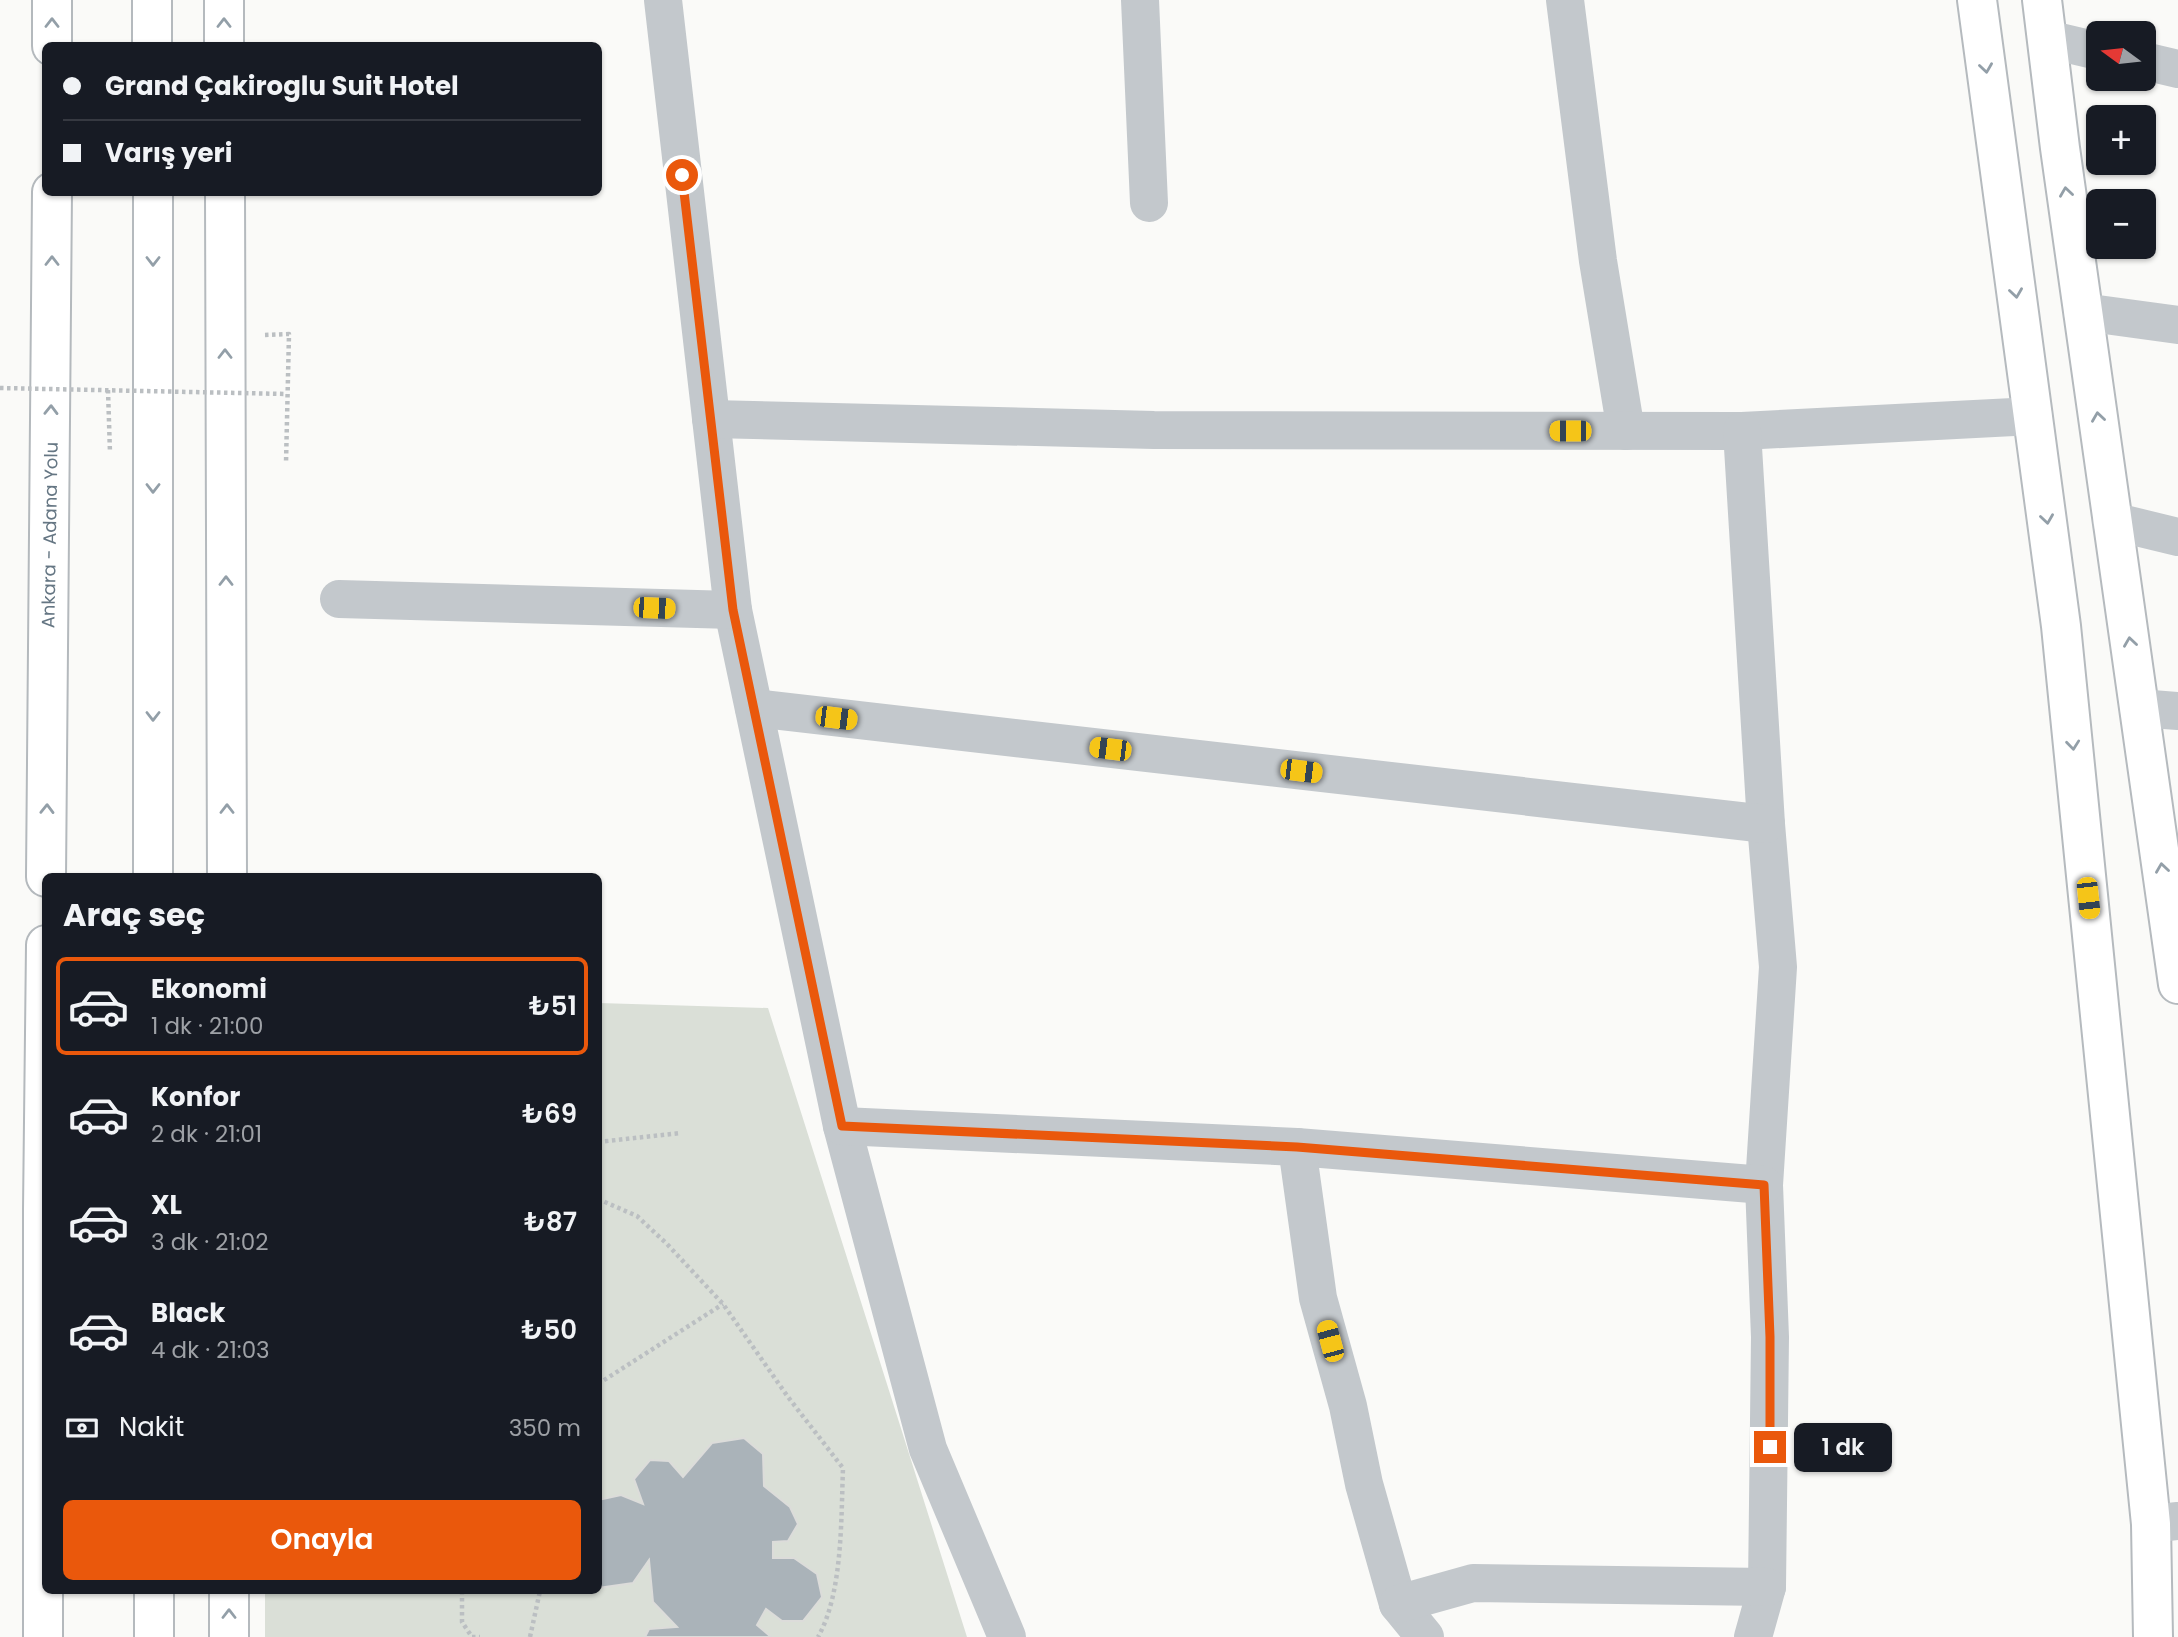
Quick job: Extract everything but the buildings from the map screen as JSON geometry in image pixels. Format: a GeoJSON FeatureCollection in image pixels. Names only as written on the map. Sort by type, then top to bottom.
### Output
{"type":"FeatureCollection","features":[{"type":"Feature","properties":{"kind":"main road"},"geometry":{"type":"LineString","coordinates":[[52,0],[52,42]]}},
{"type":"Feature","properties":{"kind":"main road"},"geometry":{"type":"LineString","coordinates":[[152,0],[152,42]]}},
{"type":"Feature","properties":{"kind":"main road"},"geometry":{"type":"LineString","coordinates":[[224,0],[224,42]]}},
{"type":"Feature","properties":{"kind":"main road"},"geometry":{"type":"LineString","coordinates":[[1977,0],[2061,626],[2165,1522],[2153,1637]]}},
{"type":"Feature","properties":{"kind":"main road"},"geometry":{"type":"LineString","coordinates":[[2042,0],[2083,312],[2178,984]]}},
{"type":"Feature","properties":{"kind":"main road","name":"Ankara - Adana Yolu"},"geometry":{"type":"LineString","coordinates":[[46,873],[52,196]]}},
{"type":"Feature","properties":{"kind":"main road"},"geometry":{"type":"LineString","coordinates":[[153,196],[153,873]]}},
{"type":"Feature","properties":{"kind":"main road"},"geometry":{"type":"LineString","coordinates":[[225,196],[227,873]]}},
{"type":"Feature","properties":{"kind":"main road"},"geometry":{"type":"LineString","coordinates":[[43,1594],[43,1637]]}},
{"type":"Feature","properties":{"kind":"main road"},"geometry":{"type":"LineString","coordinates":[[154,1594],[155,1637]]}},
{"type":"Feature","properties":{"kind":"main road"},"geometry":{"type":"LineString","coordinates":[[229,1594],[229,1637]]}},
{"type":"Feature","properties":{"kind":"street"},"geometry":{"type":"LineString","coordinates":[[663,0],[733,610],[842,1126],[928,1449],[1007,1637]]}},
{"type":"Feature","properties":{"kind":"street"},"geometry":{"type":"LineString","coordinates":[[1140,0],[1149,203]]}},
{"type":"Feature","properties":{"kind":"street"},"geometry":{"type":"LineString","coordinates":[[1565,0],[1598,261],[1626,431]]}},
{"type":"Feature","properties":{"kind":"street"},"geometry":{"type":"LineString","coordinates":[[2047,39],[2086,48]]}},
{"type":"Feature","properties":{"kind":"street"},"geometry":{"type":"LineString","coordinates":[[2156,64],[2178,69]]}},
{"type":"Feature","properties":{"kind":"street"},"geometry":{"type":"LineString","coordinates":[[2083,312],[2178,325]]}},
{"type":"Feature","properties":{"kind":"street"},"geometry":{"type":"LineString","coordinates":[[710,419],[1154,430],[1742,431],[2033,416]]}},
{"type":"Feature","properties":{"kind":"street"},"geometry":{"type":"LineString","coordinates":[[1742,431],[1766,824],[1778,967],[1764,1185],[1770,1337],[1766,1587],[1754,1637]]}},
{"type":"Feature","properties":{"kind":"street"},"geometry":{"type":"LineString","coordinates":[[2112,520],[2178,537]]}},
{"type":"Feature","properties":{"kind":"street"},"geometry":{"type":"LineString","coordinates":[[339,599],[733,610]]}},
{"type":"Feature","properties":{"kind":"street"},"geometry":{"type":"LineString","coordinates":[[754,708],[1766,824]]}},
{"type":"Feature","properties":{"kind":"street"},"geometry":{"type":"LineString","coordinates":[[2139,708],[2178,711]]}},
{"type":"Feature","properties":{"kind":"street"},"geometry":{"type":"LineString","coordinates":[[842,1126],[1297,1147],[1764,1185]]}},
{"type":"Feature","properties":{"kind":"street"},"geometry":{"type":"LineString","coordinates":[[1297,1147],[1318,1298],[1348,1406],[1364,1484],[1398,1604],[1425,1637]]}},
{"type":"Feature","properties":{"kind":"street"},"geometry":{"type":"LineString","coordinates":[[1398,1604],[1473,1583],[1766,1587]]}},
{"type":"Feature","properties":{"kind":"path"},"geometry":{"type":"LineString","coordinates":[[286,463],[289,334]]}},
{"type":"Feature","properties":{"kind":"path"},"geometry":{"type":"LineString","coordinates":[[0,388],[287,394]]}},
{"type":"Feature","properties":{"kind":"path"},"geometry":{"type":"LineString","coordinates":[[108,390],[110,458]]}},
{"type":"Feature","properties":{"kind":"path"},"geometry":{"type":"LineString","coordinates":[[602,1142],[681,1133]]}},
{"type":"Feature","properties":{"kind":"path"},"geometry":{"type":"LineString","coordinates":[[602,1201],[637,1216],[723,1304],[788,1397],[843,1468],[839,1564],[818,1637]]}},
{"type":"Feature","properties":{"kind":"path"},"geometry":{"type":"LineString","coordinates":[[602,1381],[723,1304]]}},
{"type":"Feature","properties":{"kind":"path"},"geometry":{"type":"LineString","coordinates":[[462,1594],[462,1622],[472,1637],[480,1637]]}},
{"type":"Feature","properties":{"kind":"path"},"geometry":{"type":"LineString","coordinates":[[530,1637],[539,1594]]}},
{"type":"Feature","properties":{"kind":"shaded area"},"geometry":{"type":"Polygon","coordinates":[[[602,1003],[768,1008],[967,1637],[265,1637],[265,1594],[602,1594],[602,1003]]]}},
{"type":"Feature","properties":{"kind":"route"},"geometry":{"type":"LineString","coordinates":[[682,175],[733,610],[842,1126],[1297,1147],[1764,1185],[1770,1337],[1770,1447]]}}]}
